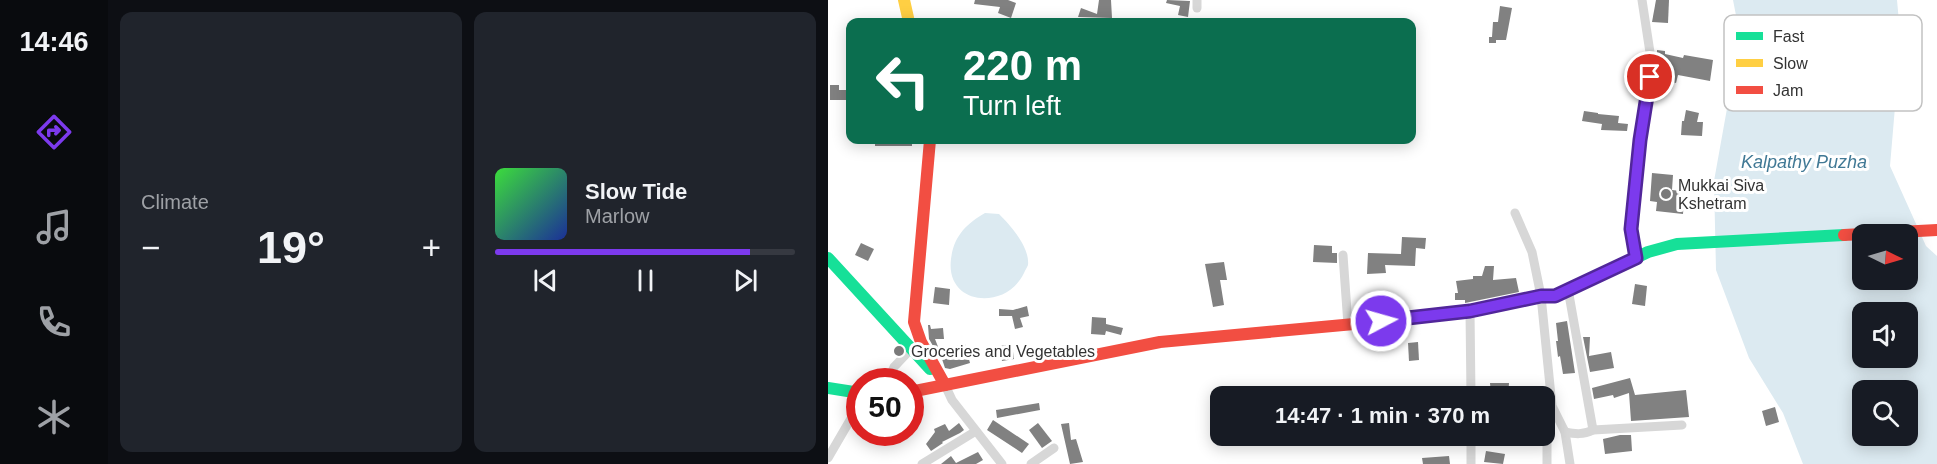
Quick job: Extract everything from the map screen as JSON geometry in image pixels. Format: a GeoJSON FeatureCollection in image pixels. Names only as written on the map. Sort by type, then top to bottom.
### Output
{"type":"FeatureCollection","features":[{"type":"Feature","properties":{"kind":"main road"},"geometry":{"type":"LineString","coordinates":[[904,0],[908,18]]}},
{"type":"Feature","properties":{"kind":"main road"},"geometry":{"type":"LineString","coordinates":[[930,144],[914,322],[921,342],[945,385]]}},
{"type":"Feature","properties":{"kind":"main road"},"geometry":{"type":"LineString","coordinates":[[924,389],[1160,342],[1470,311],[1541,296],[1555,296],[1636,258],[1677,244],[1937,230]]}},
{"type":"Feature","properties":{"kind":"main road"},"geometry":{"type":"LineString","coordinates":[[830,262],[945,385]]}},
{"type":"Feature","properties":{"kind":"main road"},"geometry":{"type":"LineString","coordinates":[[828,388],[846,391]]}},
{"type":"Feature","properties":{"kind":"street"},"geometry":{"type":"LineString","coordinates":[[1636,258],[1631,229],[1651,59],[1642,0]]}},
{"type":"Feature","properties":{"kind":"street"},"geometry":{"type":"LineString","coordinates":[[1515,213],[1532,252],[1541,296],[1552,406],[1565,432],[1570,464]]}},
{"type":"Feature","properties":{"kind":"street"},"geometry":{"type":"LineString","coordinates":[[1343,255],[1348,325]]}},
{"type":"Feature","properties":{"kind":"street"},"geometry":{"type":"LineString","coordinates":[[1568,289],[1593,430]]}},
{"type":"Feature","properties":{"kind":"street"},"geometry":{"type":"LineString","coordinates":[[1470,311],[1471,386]]}},
{"type":"Feature","properties":{"kind":"street"},"geometry":{"type":"LineString","coordinates":[[894,368],[911,349]]}},
{"type":"Feature","properties":{"kind":"street"},"geometry":{"type":"LineString","coordinates":[[945,385],[952,400],[1002,464]]}},
{"type":"Feature","properties":{"kind":"street"},"geometry":{"type":"LineString","coordinates":[[1565,432],[1574,434],[1593,430],[1682,424]]}},
{"type":"Feature","properties":{"kind":"street"},"geometry":{"type":"LineString","coordinates":[[828,458],[846,427]]}},
{"type":"Feature","properties":{"kind":"street"},"geometry":{"type":"LineString","coordinates":[[922,464],[976,431]]}},
{"type":"Feature","properties":{"kind":"street"},"geometry":{"type":"LineString","coordinates":[[1471,446],[1471,464]]}},
{"type":"Feature","properties":{"kind":"street"},"geometry":{"type":"LineString","coordinates":[[1547,446],[1548,464]]}},
{"type":"Feature","properties":{"kind":"street"},"geometry":{"type":"LineString","coordinates":[[1031,464],[1054,448]]}},
{"type":"Feature","properties":{"kind":"water","name":"Kalpathy Puzha"},"geometry":{"type":"Polygon","coordinates":[[[1733,0],[1897,0],[1898,15],[1736,15],[1733,0]]]}},
{"type":"Feature","properties":{"kind":"water","name":"Kalpathy Puzha"},"geometry":{"type":"Polygon","coordinates":[[[1727,111],[1895,111],[1890,166],[1916,224],[1852,224],[1852,290],[1918,290],[1918,228],[1926,246],[1937,256],[1937,464],[1803,464],[1783,413],[1749,358],[1716,270],[1714,181],[1727,111]]]}},
{"type":"Feature","properties":{"kind":"water"},"geometry":{"type":"Polygon","coordinates":[[[985,213],[999,214],[1014,230],[1026,251],[1028,265],[1015,285],[1004,293],[991,298],[978,298],[967,294],[957,286],[952,275],[951,259],[962,231],[985,213]]]}},
{"type":"Feature","properties":{"kind":"building"},"geometry":{"type":"Polygon","coordinates":[[[975,0],[1008,0],[1016,3],[1011,18],[998,13],[1000,7],[974,4],[975,0]]]}},
{"type":"Feature","properties":{"kind":"building"},"geometry":{"type":"Polygon","coordinates":[[[1099,0],[1111,0],[1112,18],[1078,17],[1081,8],[1097,14],[1099,0]]]}},
{"type":"Feature","properties":{"kind":"building"},"geometry":{"type":"Polygon","coordinates":[[[1167,0],[1190,1],[1188,17],[1178,15],[1180,6],[1166,3],[1167,0]]]}},
{"type":"Feature","properties":{"kind":"building"},"geometry":{"type":"Polygon","coordinates":[[[1656,0],[1669,0],[1668,23],[1652,22],[1656,0]]]}},
{"type":"Feature","properties":{"kind":"building"},"geometry":{"type":"Polygon","coordinates":[[[1500,6],[1512,8],[1506,40],[1489,43],[1489,37],[1492,37],[1493,22],[1498,22],[1500,6]]]}},
{"type":"Feature","properties":{"kind":"building"},"geometry":{"type":"Polygon","coordinates":[[[1657,50],[1683,58],[1684,55],[1713,60],[1710,81],[1678,75],[1676,83],[1661,79],[1663,72],[1657,71],[1657,50]]]}},
{"type":"Feature","properties":{"kind":"building"},"geometry":{"type":"Polygon","coordinates":[[[830,85],[839,85],[839,90],[846,90],[846,100],[830,100],[830,85]]]}},
{"type":"Feature","properties":{"kind":"building"},"geometry":{"type":"Polygon","coordinates":[[[1686,110],[1699,113],[1697,122],[1703,122],[1702,136],[1681,135],[1686,110]]]}},
{"type":"Feature","properties":{"kind":"building"},"geometry":{"type":"Polygon","coordinates":[[[1584,111],[1619,116],[1618,123],[1628,124],[1627,131],[1601,130],[1602,124],[1582,121],[1584,111]]]}},
{"type":"Feature","properties":{"kind":"building"},"geometry":{"type":"Polygon","coordinates":[[[875,144],[912,144],[912,146],[875,146],[875,144]]]}},
{"type":"Feature","properties":{"kind":"building"},"geometry":{"type":"Polygon","coordinates":[[[1652,173],[1673,175],[1672,190],[1681,191],[1680,199],[1684,199],[1683,214],[1656,211],[1657,202],[1650,201],[1652,173]]]}},
{"type":"Feature","properties":{"kind":"building"},"geometry":{"type":"Polygon","coordinates":[[[1402,237],[1426,238],[1425,249],[1416,248],[1415,266],[1385,265],[1386,273],[1367,274],[1368,253],[1401,254],[1402,237]]]}},
{"type":"Feature","properties":{"kind":"building"},"geometry":{"type":"Polygon","coordinates":[[[861,243],[874,249],[868,261],[855,255],[861,243]]]}},
{"type":"Feature","properties":{"kind":"building"},"geometry":{"type":"Polygon","coordinates":[[[1314,245],[1332,246],[1332,253],[1337,253],[1337,263],[1313,262],[1314,245]]]}},
{"type":"Feature","properties":{"kind":"building"},"geometry":{"type":"Polygon","coordinates":[[[1224,262],[1227,280],[1220,280],[1224,305],[1213,307],[1205,264],[1224,262]]]}},
{"type":"Feature","properties":{"kind":"building"},"geometry":{"type":"Polygon","coordinates":[[[1485,266],[1494,266],[1493,280],[1516,278],[1519,292],[1465,303],[1465,300],[1455,300],[1455,293],[1458,293],[1456,281],[1482,276],[1485,266]]]}},
{"type":"Feature","properties":{"kind":"building"},"geometry":{"type":"Polygon","coordinates":[[[1635,284],[1647,286],[1645,306],[1632,304],[1635,284]]]}},
{"type":"Feature","properties":{"kind":"building"},"geometry":{"type":"Polygon","coordinates":[[[935,287],[950,289],[949,305],[933,303],[935,287]]]}},
{"type":"Feature","properties":{"kind":"building"},"geometry":{"type":"Polygon","coordinates":[[[1027,306],[1029,316],[1020,318],[1023,327],[1015,329],[1012,316],[999,316],[999,309],[1013,310],[1027,306]]]}},
{"type":"Feature","properties":{"kind":"building"},"geometry":{"type":"Polygon","coordinates":[[[1092,317],[1106,318],[1106,324],[1123,328],[1121,335],[1106,331],[1105,335],[1091,334],[1092,317]]]}},
{"type":"Feature","properties":{"kind":"building"},"geometry":{"type":"Polygon","coordinates":[[[1567,321],[1575,373],[1563,374],[1560,356],[1558,357],[1556,323],[1567,321]]]}},
{"type":"Feature","properties":{"kind":"building"},"geometry":{"type":"Polygon","coordinates":[[[928,325],[931,329],[943,328],[944,339],[935,339],[942,357],[940,358],[929,339],[928,325]]]}},
{"type":"Feature","properties":{"kind":"building"},"geometry":{"type":"Polygon","coordinates":[[[1583,337],[1590,337],[1589,356],[1611,352],[1614,368],[1590,372],[1583,337]]]}},
{"type":"Feature","properties":{"kind":"building"},"geometry":{"type":"Polygon","coordinates":[[[1418,342],[1419,360],[1409,361],[1408,343],[1418,342]]]}},
{"type":"Feature","properties":{"kind":"building"},"geometry":{"type":"Polygon","coordinates":[[[965,344],[970,363],[950,369],[945,368],[942,359],[957,355],[955,346],[965,344]]]}},
{"type":"Feature","properties":{"kind":"building"},"geometry":{"type":"Polygon","coordinates":[[[1012,344],[1014,359],[1002,361],[1001,356],[984,358],[983,349],[1012,344]]]}},
{"type":"Feature","properties":{"kind":"building"},"geometry":{"type":"Polygon","coordinates":[[[1630,378],[1635,395],[1686,390],[1689,417],[1631,421],[1629,393],[1614,398],[1613,395],[1594,399],[1592,388],[1630,378]]]}},
{"type":"Feature","properties":{"kind":"building"},"geometry":{"type":"Polygon","coordinates":[[[1490,383],[1509,383],[1509,386],[1490,386],[1490,383]]]}},
{"type":"Feature","properties":{"kind":"building"},"geometry":{"type":"Polygon","coordinates":[[[1039,403],[1040,410],[997,418],[996,410],[1039,403]]]}},
{"type":"Feature","properties":{"kind":"building"},"geometry":{"type":"Polygon","coordinates":[[[1775,407],[1779,422],[1766,426],[1762,411],[1775,407]]]}},
{"type":"Feature","properties":{"kind":"building"},"geometry":{"type":"Polygon","coordinates":[[[993,420],[1029,444],[1022,453],[987,430],[993,420]]]}},
{"type":"Feature","properties":{"kind":"building"},"geometry":{"type":"Polygon","coordinates":[[[959,423],[964,430],[931,451],[926,444],[935,432],[934,429],[945,424],[949,431],[959,423]]]}},
{"type":"Feature","properties":{"kind":"building"},"geometry":{"type":"Polygon","coordinates":[[[1038,423],[1052,441],[1042,448],[1029,430],[1038,423]]]}},
{"type":"Feature","properties":{"kind":"building"},"geometry":{"type":"Polygon","coordinates":[[[1069,423],[1071,440],[1076,439],[1083,462],[1070,464],[1061,424],[1069,423]]]}},
{"type":"Feature","properties":{"kind":"building"},"geometry":{"type":"Polygon","coordinates":[[[1631,435],[1632,451],[1605,454],[1603,439],[1631,435]]]}},
{"type":"Feature","properties":{"kind":"building"},"geometry":{"type":"Polygon","coordinates":[[[1486,451],[1505,454],[1503,464],[1484,462],[1486,451]]]}},
{"type":"Feature","properties":{"kind":"building"},"geometry":{"type":"Polygon","coordinates":[[[978,452],[983,460],[976,464],[941,464],[951,456],[956,463],[978,452]]]}},
{"type":"Feature","properties":{"kind":"building"},"geometry":{"type":"Polygon","coordinates":[[[1449,456],[1450,464],[1423,464],[1422,458],[1449,456]]]}},
{"type":"Feature","properties":{"kind":"traffic: fast"},"geometry":{"type":"LineString","coordinates":[[1365,323],[1470,311],[1541,296],[1555,296],[1648,252],[1677,244],[1844,235]]}},
{"type":"Feature","properties":{"kind":"traffic: fast"},"geometry":{"type":"LineString","coordinates":[[828,258],[930,369]]}},
{"type":"Feature","properties":{"kind":"traffic: fast"},"geometry":{"type":"LineString","coordinates":[[828,388],[846,391]]}},
{"type":"Feature","properties":{"kind":"traffic: slow"},"geometry":{"type":"LineString","coordinates":[[904,0],[908,18]]}},
{"type":"Feature","properties":{"kind":"traffic: jam"},"geometry":{"type":"LineString","coordinates":[[930,144],[914,322],[921,342],[945,385]]}},
{"type":"Feature","properties":{"kind":"traffic: jam"},"geometry":{"type":"LineString","coordinates":[[1844,235],[1937,230]]}},
{"type":"Feature","properties":{"kind":"traffic: jam"},"geometry":{"type":"LineString","coordinates":[[924,389],[1160,342],[1365,323]]}},
{"type":"Feature","properties":{"kind":"place","name":"Mukkai Siva Kshetram"},"geometry":{"type":"Point","coordinates":[1666,194]}},
{"type":"Feature","properties":{"kind":"place","name":"Groceries and Vegetables"},"geometry":{"type":"Point","coordinates":[899,351]}},
{"type":"Feature","properties":{"kind":"route"},"geometry":{"type":"LineString","coordinates":[[1381,321],[1470,311],[1541,296],[1555,296],[1636,258],[1631,229],[1640,140],[1650,77]]}}]}
